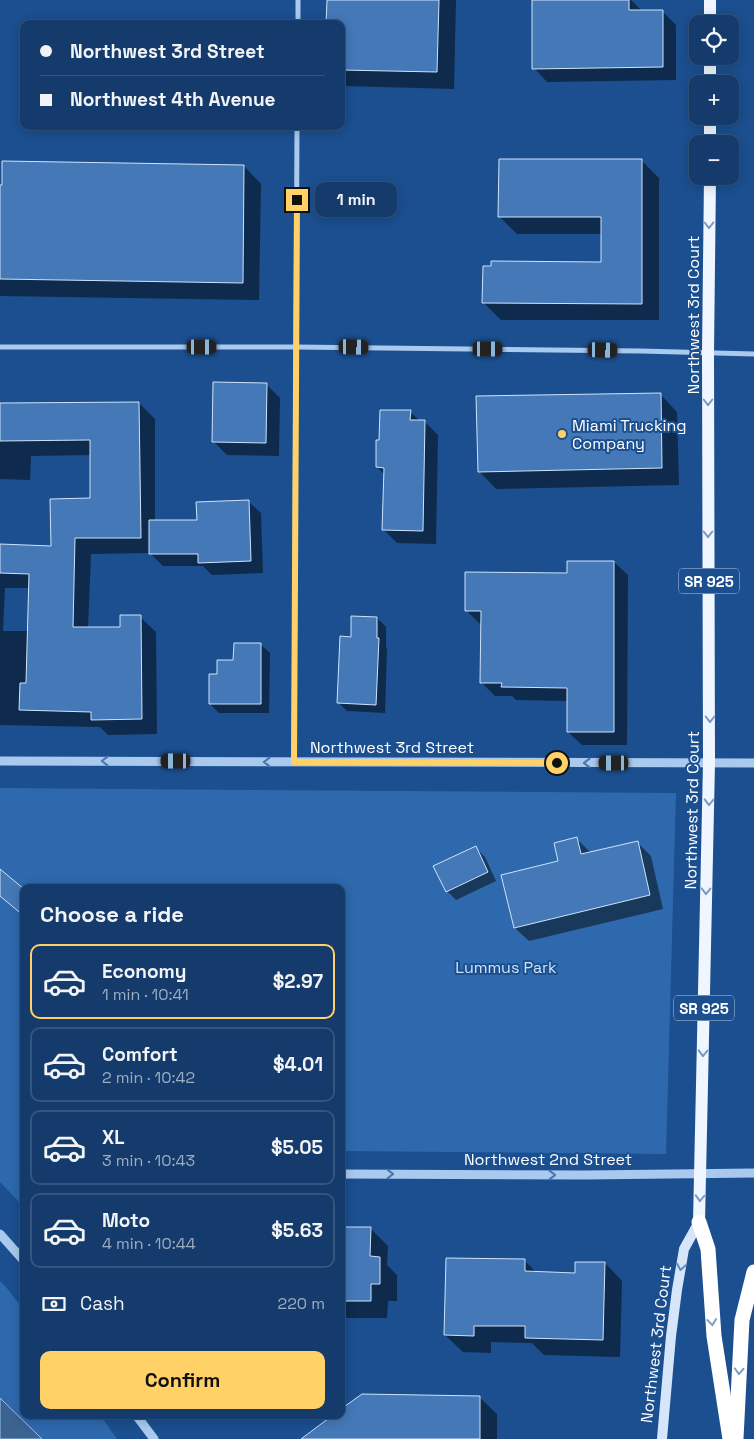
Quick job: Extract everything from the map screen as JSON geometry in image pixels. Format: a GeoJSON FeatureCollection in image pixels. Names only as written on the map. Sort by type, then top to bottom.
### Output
{"type":"FeatureCollection","features":[{"type":"Feature","properties":{"kind":"highway"},"geometry":{"type":"LineString","coordinates":[[699,1222],[708,1249],[714,1336],[730,1439]]}},
{"type":"Feature","properties":{"kind":"highway"},"geometry":{"type":"LineString","coordinates":[[736,1439],[742,1320],[754,1272]]}},
{"type":"Feature","properties":{"kind":"main road"},"geometry":{"type":"LineString","coordinates":[[710,0],[710,15]]}},
{"type":"Feature","properties":{"kind":"main road","name":"Northwest 3rd Court"},"geometry":{"type":"LineString","coordinates":[[662,1439],[677,1290],[684,1249],[699,1222],[701,1174],[710,763],[708,353],[710,185]]}},
{"type":"Feature","properties":{"kind":"street"},"geometry":{"type":"LineString","coordinates":[[298,0],[298,20]]}},
{"type":"Feature","properties":{"kind":"street"},"geometry":{"type":"LineString","coordinates":[[294,762],[297,130]]}},
{"type":"Feature","properties":{"kind":"street"},"geometry":{"type":"LineString","coordinates":[[0,347],[296,347],[754,354]]}},
{"type":"Feature","properties":{"kind":"street","name":"Northwest 3rd Street"},"geometry":{"type":"LineString","coordinates":[[0,761],[754,763]]}},
{"type":"Feature","properties":{"kind":"street","name":"Northwest 2nd Street"},"geometry":{"type":"LineString","coordinates":[[345,1174],[754,1173]]}},
{"type":"Feature","properties":{"kind":"street"},"geometry":{"type":"LineString","coordinates":[[0,1234],[20,1257]]}},
{"type":"Feature","properties":{"kind":"street"},"geometry":{"type":"LineString","coordinates":[[139,1419],[154,1439]]}},
{"type":"Feature","properties":{"kind":"green space","name":"Lummus Park"},"geometry":{"type":"Polygon","coordinates":[[[0,788],[676,793],[666,1154],[345,1151],[345,884],[20,884],[20,1203],[0,1182],[0,788]]]}},
{"type":"Feature","properties":{"kind":"green space"},"geometry":{"type":"Polygon","coordinates":[[[0,1281],[20,1305],[20,1418],[0,1398],[0,1281]]]}},
{"type":"Feature","properties":{"kind":"green space"},"geometry":{"type":"Polygon","coordinates":[[[22,1419],[103,1419],[117,1439],[42,1439],[22,1419]]]}},
{"type":"Feature","properties":{"kind":"shaded area"},"geometry":{"type":"Polygon","coordinates":[[[0,1398],[42,1439],[0,1439],[0,1398]]]}},
{"type":"Feature","properties":{"kind":"building"},"geometry":{"type":"Polygon","coordinates":[[[327,0],[439,0],[437,72],[345,70],[345,20],[326,20],[327,0]]]}},
{"type":"Feature","properties":{"kind":"building"},"geometry":{"type":"Polygon","coordinates":[[[532,0],[629,0],[629,10],[663,10],[663,67],[532,69],[532,0]]]}},
{"type":"Feature","properties":{"kind":"building"},"geometry":{"type":"Polygon","coordinates":[[[499,159],[642,159],[642,304],[482,303],[483,266],[491,266],[491,261],[601,262],[601,217],[498,217],[499,159]]]}},
{"type":"Feature","properties":{"kind":"building"},"geometry":{"type":"Polygon","coordinates":[[[2,161],[244,165],[243,283],[0,279],[0,185],[2,185],[2,161]]]}},
{"type":"Feature","properties":{"kind":"building"},"geometry":{"type":"Polygon","coordinates":[[[213,382],[267,383],[266,443],[212,442],[213,382]]]}},
{"type":"Feature","properties":{"kind":"building"},"geometry":{"type":"Polygon","coordinates":[[[661,393],[662,468],[478,472],[476,396],[661,393]]]}},
{"type":"Feature","properties":{"kind":"building"},"geometry":{"type":"Polygon","coordinates":[[[139,402],[141,538],[75,538],[73,627],[120,627],[120,615],[141,615],[142,719],[91,720],[91,712],[19,710],[20,683],[26,683],[29,574],[0,573],[0,544],[51,546],[50,499],[90,498],[90,440],[0,441],[0,403],[139,402]]]}},
{"type":"Feature","properties":{"kind":"building"},"geometry":{"type":"Polygon","coordinates":[[[380,410],[411,410],[410,420],[425,420],[423,531],[382,530],[384,468],[376,467],[376,440],[379,440],[380,410]]]}},
{"type":"Feature","properties":{"kind":"building"},"geometry":{"type":"Polygon","coordinates":[[[249,500],[251,561],[198,563],[198,554],[149,554],[149,520],[197,520],[196,502],[249,500]]]}},
{"type":"Feature","properties":{"kind":"building"},"geometry":{"type":"Polygon","coordinates":[[[567,561],[614,561],[614,732],[567,732],[567,688],[501,687],[502,683],[480,683],[481,611],[465,611],[465,572],[567,573],[567,561]]]}},
{"type":"Feature","properties":{"kind":"building"},"geometry":{"type":"Polygon","coordinates":[[[351,616],[377,617],[377,638],[379,638],[376,705],[337,703],[340,636],[351,637],[351,616]]]}},
{"type":"Feature","properties":{"kind":"building"},"geometry":{"type":"Polygon","coordinates":[[[234,643],[261,643],[261,704],[209,704],[209,674],[217,674],[217,660],[233,660],[234,643]]]}},
{"type":"Feature","properties":{"kind":"building"},"geometry":{"type":"Polygon","coordinates":[[[577,837],[581,854],[638,841],[650,895],[514,928],[501,875],[558,861],[554,843],[577,837]]]}},
{"type":"Feature","properties":{"kind":"building"},"geometry":{"type":"Polygon","coordinates":[[[476,846],[488,872],[446,892],[433,866],[476,846]]]}},
{"type":"Feature","properties":{"kind":"building"},"geometry":{"type":"Polygon","coordinates":[[[0,869],[20,886],[20,913],[0,896],[0,869]]]}},
{"type":"Feature","properties":{"kind":"building"},"geometry":{"type":"Polygon","coordinates":[[[345,1227],[371,1227],[370,1256],[380,1257],[380,1284],[371,1284],[371,1301],[345,1301],[345,1227]]]}},
{"type":"Feature","properties":{"kind":"building"},"geometry":{"type":"Polygon","coordinates":[[[446,1258],[525,1259],[525,1271],[575,1273],[575,1262],[605,1262],[603,1340],[525,1338],[525,1326],[474,1326],[474,1336],[444,1335],[446,1258]]]}},
{"type":"Feature","properties":{"kind":"building"},"geometry":{"type":"Polygon","coordinates":[[[362,1394],[480,1396],[480,1439],[301,1439],[328,1419],[345,1419],[345,1406],[362,1394]]]}},
{"type":"Feature","properties":{"kind":"place","name":"Miami Trucking Company"},"geometry":{"type":"Point","coordinates":[562,434]}},
{"type":"Feature","properties":{"kind":"route"},"geometry":{"type":"LineString","coordinates":[[297,200],[294,762],[557,763]]}}]}
